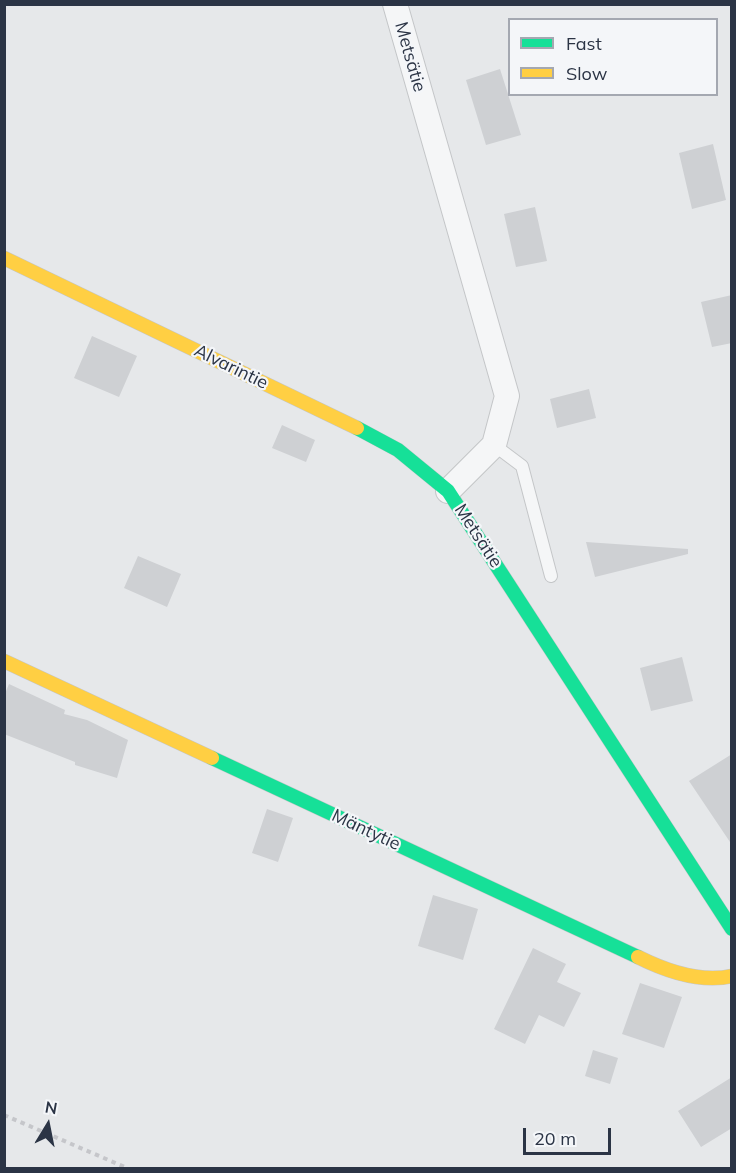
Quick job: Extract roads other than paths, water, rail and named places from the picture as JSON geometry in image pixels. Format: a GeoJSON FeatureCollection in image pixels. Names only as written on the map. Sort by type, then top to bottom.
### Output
{"type":"FeatureCollection","features":[{"type":"Feature","properties":{"kind":"street","name":"Metsätie"},"geometry":{"type":"LineString","coordinates":[[395,4],[507,396],[494,446],[448,490],[732,929]]}},
{"type":"Feature","properties":{"kind":"street","name":"Alvarintie"},"geometry":{"type":"LineString","coordinates":[[4,258],[329,413],[398,450],[448,490]]}},
{"type":"Feature","properties":{"kind":"street","name":"Mäntytie"},"geometry":{"type":"LineString","coordinates":[[4,661],[663,969],[715,980],[732,976]]}},
{"type":"Feature","properties":{"kind":"lane"},"geometry":{"type":"LineString","coordinates":[[494,446],[522,466],[551,576]]}}]}
